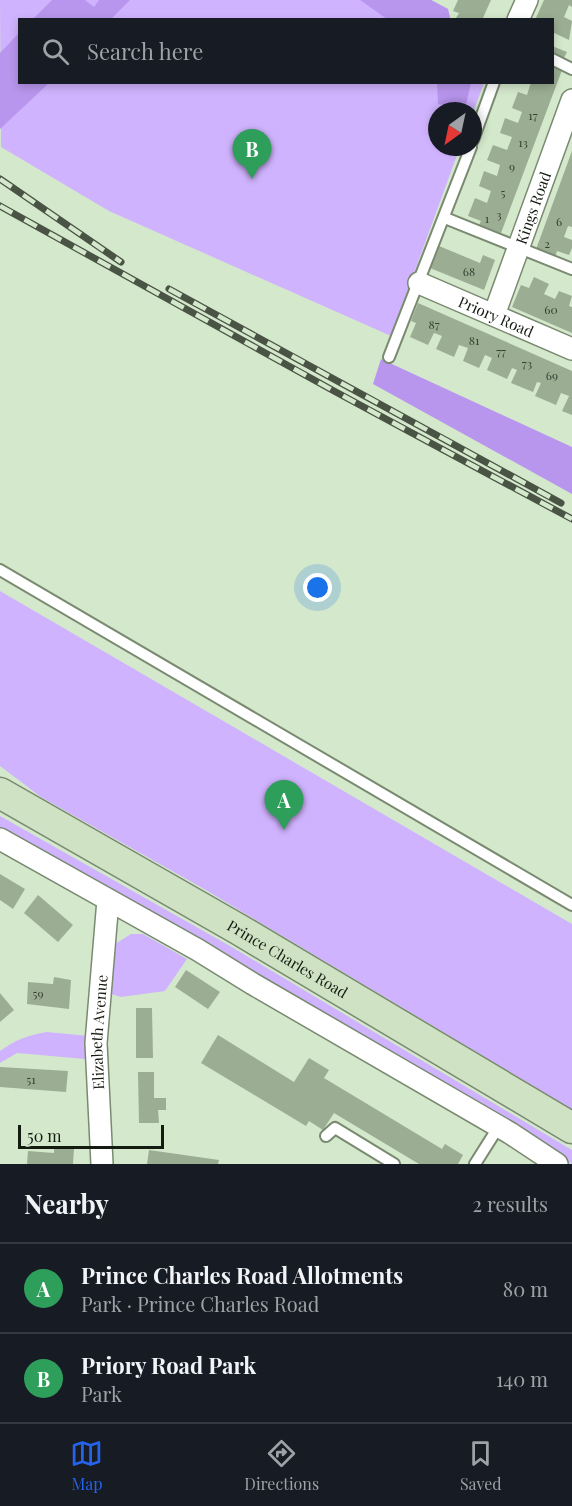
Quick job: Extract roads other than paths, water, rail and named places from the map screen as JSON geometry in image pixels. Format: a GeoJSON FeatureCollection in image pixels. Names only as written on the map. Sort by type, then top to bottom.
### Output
{"type":"FeatureCollection","features":[{"type":"Feature","properties":{"kind":"street"},"geometry":{"type":"LineString","coordinates":[[519,18],[527,0]]}},
{"type":"Feature","properties":{"kind":"street","name":"Kings Road"},"geometry":{"type":"LineString","coordinates":[[494,315],[572,100]]}},
{"type":"Feature","properties":{"kind":"street","name":"Priory Road"},"geometry":{"type":"LineString","coordinates":[[419,283],[572,349]]}},
{"type":"Feature","properties":{"kind":"street","name":"Prince Charles Road"},"geometry":{"type":"LineString","coordinates":[[0,793],[238,929],[572,1128]]}},
{"type":"Feature","properties":{"kind":"street"},"geometry":{"type":"LineString","coordinates":[[0,839],[198,950],[499,1126],[557,1164]]}},
{"type":"Feature","properties":{"kind":"street","name":"Elizabeth Avenue"},"geometry":{"type":"LineString","coordinates":[[102,1164],[96,1043],[108,900]]}},
{"type":"Feature","properties":{"kind":"lane"},"geometry":{"type":"LineString","coordinates":[[554,60],[572,69]]}},
{"type":"Feature","properties":{"kind":"lane"},"geometry":{"type":"LineString","coordinates":[[482,115],[493,84]]}},
{"type":"Feature","properties":{"kind":"lane"},"geometry":{"type":"LineString","coordinates":[[389,357],[468,156]]}},
{"type":"Feature","properties":{"kind":"lane"},"geometry":{"type":"LineString","coordinates":[[445,218],[572,268]]}},
{"type":"Feature","properties":{"kind":"lane"},"geometry":{"type":"LineString","coordinates":[[0,570],[572,905]]}},
{"type":"Feature","properties":{"kind":"lane"},"geometry":{"type":"LineString","coordinates":[[476,1164],[499,1126]]}},
{"type":"Feature","properties":{"kind":"lane"},"geometry":{"type":"LineString","coordinates":[[326,1136],[335,1128],[394,1164]]}},
{"type":"Feature","properties":{"kind":"railway"},"geometry":{"type":"LineString","coordinates":[[0,179],[121,262]]}},
{"type":"Feature","properties":{"kind":"railway"},"geometry":{"type":"LineString","coordinates":[[0,206],[334,391],[572,519]]}},
{"type":"Feature","properties":{"kind":"railway"},"geometry":{"type":"LineString","coordinates":[[169,289],[561,503]]}},
{"type":"Feature","properties":{"kind":"place","name":"Priory Road Park"},"geometry":{"type":"Point","coordinates":[252,179]}},
{"type":"Feature","properties":{"kind":"place","name":"Prince Charles Road Allotments"},"geometry":{"type":"Point","coordinates":[284,830]}}]}
